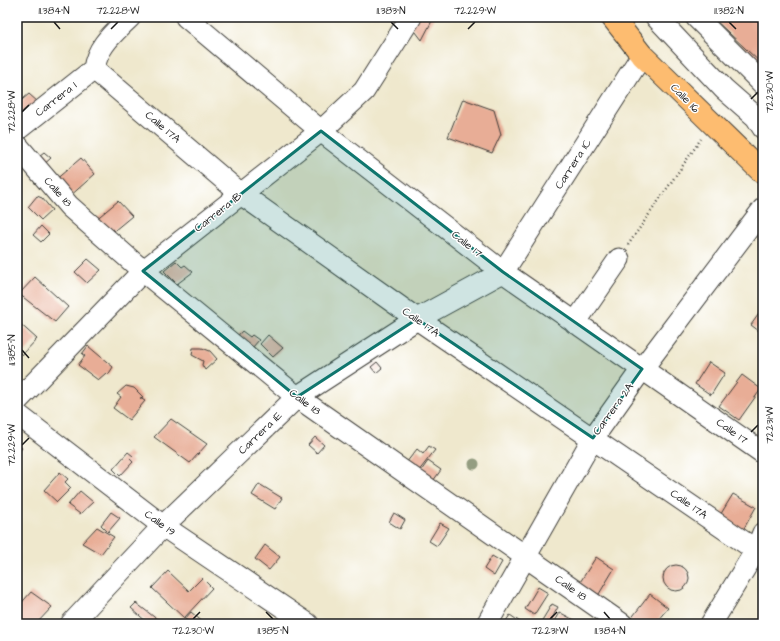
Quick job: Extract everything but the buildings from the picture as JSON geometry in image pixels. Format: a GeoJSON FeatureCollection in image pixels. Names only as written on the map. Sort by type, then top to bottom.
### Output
{"type":"FeatureCollection","features":[{"type":"Feature","properties":{"kind":"highway","name":"Calle 16"},"geometry":{"type":"LineString","coordinates":[[612,17],[642,55],[712,124],[761,166]]}},
{"type":"Feature","properties":{"kind":"street"},"geometry":{"type":"LineString","coordinates":[[94,69],[95,58],[102,44],[130,17]]}},
{"type":"Feature","properties":{"kind":"street","name":"Calle 17"},"geometry":{"type":"LineString","coordinates":[[186,17],[321,131],[504,272],[763,453]]}},
{"type":"Feature","properties":{"kind":"street","name":"Carrera 1B"},"geometry":{"type":"LineString","coordinates":[[17,402],[143,271],[321,131],[364,91],[411,17]]}},
{"type":"Feature","properties":{"kind":"street"},"geometry":{"type":"LineString","coordinates":[[656,17],[724,89],[756,117],[763,128]]}},
{"type":"Feature","properties":{"kind":"street"},"geometry":{"type":"LineString","coordinates":[[696,17],[763,84]]}},
{"type":"Feature","properties":{"kind":"street","name":"Carrera 1C"},"geometry":{"type":"LineString","coordinates":[[504,272],[642,55]]}},
{"type":"Feature","properties":{"kind":"street","name":"Carrera 1"},"geometry":{"type":"LineString","coordinates":[[17,130],[94,69]]}},
{"type":"Feature","properties":{"kind":"street","name":"Calle 17A"},"geometry":{"type":"LineString","coordinates":[[94,69],[241,194],[417,319],[593,438],[761,546]]}},
{"type":"Feature","properties":{"kind":"street","name":"Calle 18"},"geometry":{"type":"LineString","coordinates":[[17,145],[69,206],[143,271],[297,397],[622,624]]}},
{"type":"Feature","properties":{"kind":"street","name":"Carrera 2A"},"geometry":{"type":"LineString","coordinates":[[487,624],[593,438],[642,369],[763,209]]}},
{"type":"Feature","properties":{"kind":"street"},"geometry":{"type":"LineString","coordinates":[[575,323],[619,259]]}},
{"type":"Feature","properties":{"kind":"street","name":"Carrera 1E"},"geometry":{"type":"LineString","coordinates":[[71,624],[163,526],[297,397],[417,319],[504,272]]}},
{"type":"Feature","properties":{"kind":"street","name":"Calle 19"},"geometry":{"type":"LineString","coordinates":[[17,414],[163,526],[308,624]]}},
{"type":"Feature","properties":{"kind":"street"},"geometry":{"type":"LineString","coordinates":[[711,624],[761,546]]}},
{"type":"Feature","properties":{"kind":"path"},"geometry":{"type":"LineString","coordinates":[[619,259],[636,232],[712,124]]}},
{"type":"Feature","properties":{"kind":"highlighted area"},"geometry":{"type":"Polygon","coordinates":[[[321,131],[503,272],[642,369],[593,438],[417,319],[297,397],[143,271],[321,131]]]}}]}
